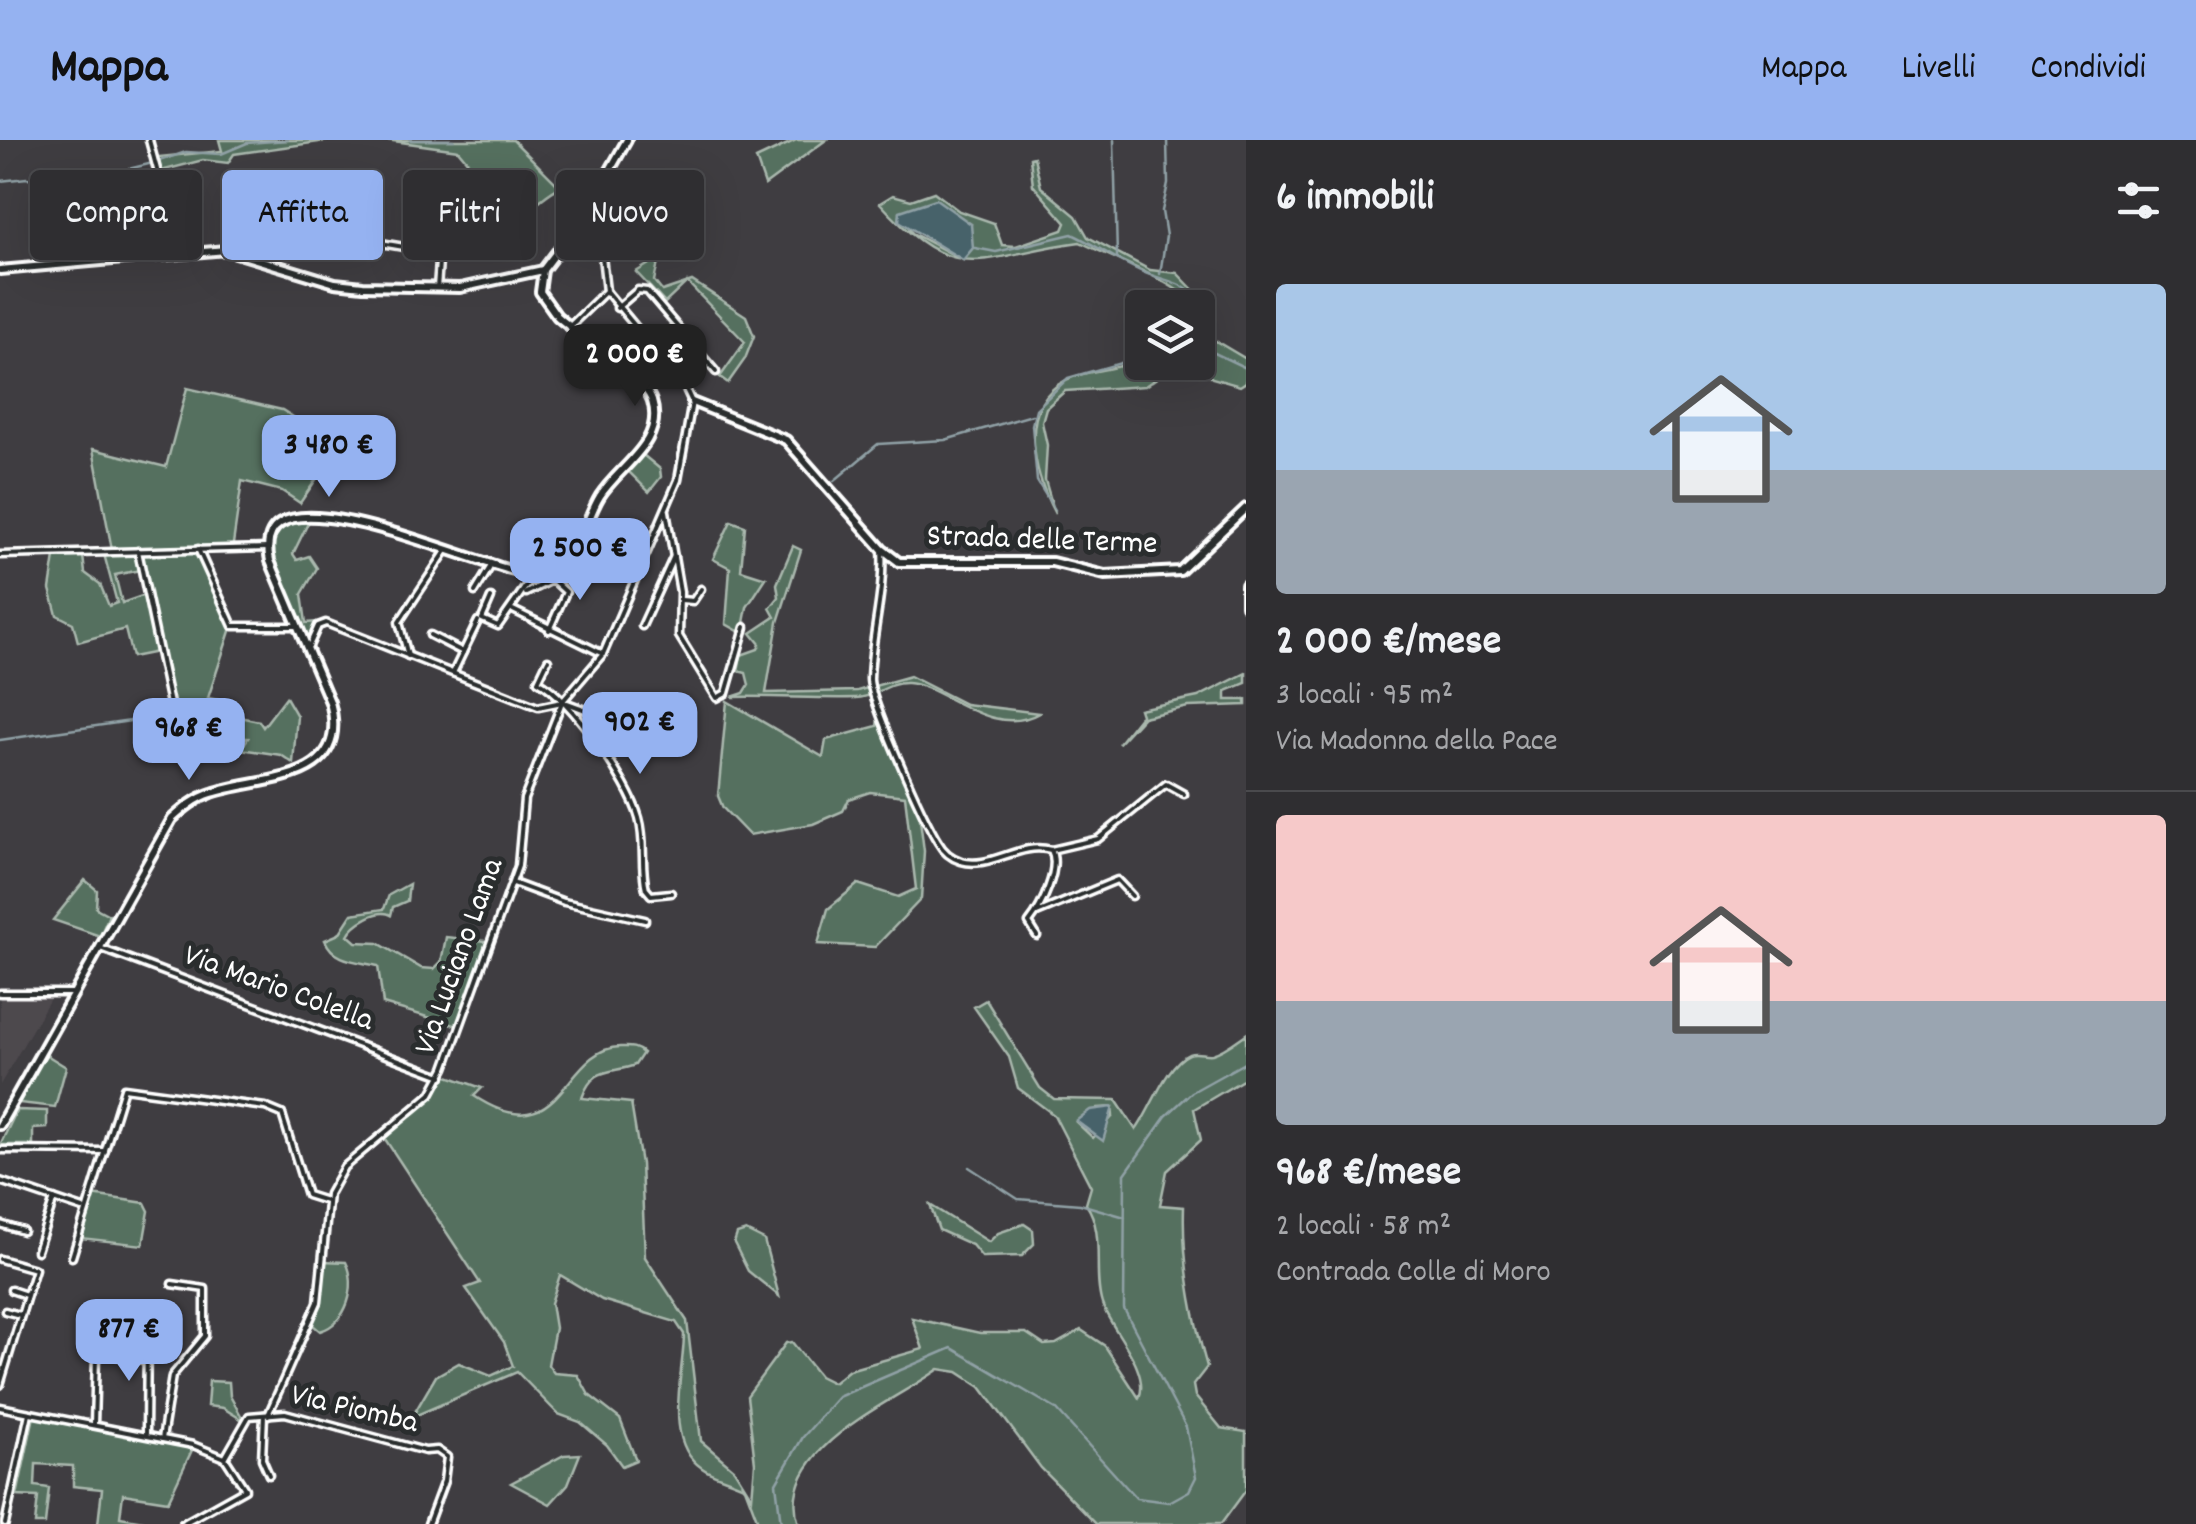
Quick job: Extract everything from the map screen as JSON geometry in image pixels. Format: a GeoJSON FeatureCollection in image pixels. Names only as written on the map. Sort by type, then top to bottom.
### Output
{"type":"FeatureCollection","features":[{"type":"Feature","properties":{"kind":"main road"},"geometry":{"type":"LineString","coordinates":[[611,170],[627,140]]}},
{"type":"Feature","properties":{"kind":"main road"},"geometry":{"type":"LineString","coordinates":[[202,253],[232,251],[336,283],[437,288],[476,285],[544,270]]}},
{"type":"Feature","properties":{"kind":"main road"},"geometry":{"type":"LineString","coordinates":[[0,1125],[164,830],[190,804],[220,790],[293,775],[320,758],[332,735],[333,713],[268,548],[280,522],[306,514],[395,532],[533,576],[562,566],[577,550],[601,495],[646,444],[654,420],[652,402],[642,384],[569,327],[543,299],[544,270],[556,254]]}},
{"type":"Feature","properties":{"kind":"main road"},"geometry":{"type":"LineString","coordinates":[[0,270],[113,260]]}},
{"type":"Feature","properties":{"kind":"main road","name":"Strada delle Terme"},"geometry":{"type":"LineString","coordinates":[[692,402],[786,440],[882,549],[899,562],[1032,561],[1064,564],[1097,575],[1172,572],[1186,569],[1246,508]]}},
{"type":"Feature","properties":{"kind":"main road"},"geometry":{"type":"LineString","coordinates":[[1246,585],[1246,605]]}},
{"type":"Feature","properties":{"kind":"street"},"geometry":{"type":"LineString","coordinates":[[149,140],[157,170]]}},
{"type":"Feature","properties":{"kind":"street"},"geometry":{"type":"LineString","coordinates":[[383,244],[440,248],[437,288]]}},
{"type":"Feature","properties":{"kind":"street"},"geometry":{"type":"LineString","coordinates":[[602,260],[606,291],[684,385],[692,402]]}},
{"type":"Feature","properties":{"kind":"street"},"geometry":{"type":"LineString","coordinates":[[618,308],[638,290],[647,291],[716,372]]}},
{"type":"Feature","properties":{"kind":"street"},"geometry":{"type":"LineString","coordinates":[[569,327],[606,291]]}},
{"type":"Feature","properties":{"kind":"street","name":"Via Luciano Lama"},"geometry":{"type":"LineString","coordinates":[[266,1415],[318,1302],[326,1201],[344,1166],[422,1102],[442,1076],[496,919],[513,883],[524,839],[524,799],[562,702],[603,654],[666,512],[678,480],[692,402]]}},
{"type":"Feature","properties":{"kind":"street"},"geometry":{"type":"LineString","coordinates":[[666,512],[681,600],[678,636],[717,698],[726,693],[746,627]]}},
{"type":"Feature","properties":{"kind":"street"},"geometry":{"type":"LineString","coordinates":[[0,556],[268,548]]}},
{"type":"Feature","properties":{"kind":"street"},"geometry":{"type":"LineString","coordinates":[[882,549],[885,577],[870,685],[936,839],[949,855],[966,863],[1024,848],[1051,850],[1098,840],[1166,784],[1184,794]]}},
{"type":"Feature","properties":{"kind":"street"},"geometry":{"type":"LineString","coordinates":[[198,550],[230,623],[252,628],[296,626]]}},
{"type":"Feature","properties":{"kind":"street"},"geometry":{"type":"LineString","coordinates":[[138,551],[175,728]]}},
{"type":"Feature","properties":{"kind":"street"},"geometry":{"type":"LineString","coordinates":[[408,656],[399,622],[446,551]]}},
{"type":"Feature","properties":{"kind":"street"},"geometry":{"type":"LineString","coordinates":[[642,626],[674,556]]}},
{"type":"Feature","properties":{"kind":"street"},"geometry":{"type":"LineString","coordinates":[[476,592],[492,564]]}},
{"type":"Feature","properties":{"kind":"street"},"geometry":{"type":"LineString","coordinates":[[522,595],[564,573],[562,566]]}},
{"type":"Feature","properties":{"kind":"street"},"geometry":{"type":"LineString","coordinates":[[491,598],[482,616],[484,622],[498,626],[533,576]]}},
{"type":"Feature","properties":{"kind":"street"},"geometry":{"type":"LineString","coordinates":[[549,630],[566,592],[553,580]]}},
{"type":"Feature","properties":{"kind":"street"},"geometry":{"type":"LineString","coordinates":[[681,600],[693,602],[701,589]]}},
{"type":"Feature","properties":{"kind":"street"},"geometry":{"type":"LineString","coordinates":[[512,609],[603,654]]}},
{"type":"Feature","properties":{"kind":"street"},"geometry":{"type":"LineString","coordinates":[[453,673],[478,621]]}},
{"type":"Feature","properties":{"kind":"street"},"geometry":{"type":"LineString","coordinates":[[306,648],[318,626],[326,623],[538,707],[562,702],[605,717]]}},
{"type":"Feature","properties":{"kind":"street"},"geometry":{"type":"LineString","coordinates":[[430,634],[464,652]]}},
{"type":"Feature","properties":{"kind":"street"},"geometry":{"type":"LineString","coordinates":[[548,660],[538,681],[562,702],[625,785],[639,818],[646,889],[651,895],[672,893]]}},
{"type":"Feature","properties":{"kind":"street"},"geometry":{"type":"LineString","coordinates":[[592,741],[608,737]]}},
{"type":"Feature","properties":{"kind":"street"},"geometry":{"type":"LineString","coordinates":[[1037,936],[1028,923],[1037,913],[1055,864],[1051,850]]}},
{"type":"Feature","properties":{"kind":"street"},"geometry":{"type":"LineString","coordinates":[[1037,913],[1116,880],[1132,896]]}},
{"type":"Feature","properties":{"kind":"street"},"geometry":{"type":"LineString","coordinates":[[513,883],[564,902],[645,920]]}},
{"type":"Feature","properties":{"kind":"street","name":"Via Mario Colella"},"geometry":{"type":"LineString","coordinates":[[98,947],[442,1076]]}},
{"type":"Feature","properties":{"kind":"street"},"geometry":{"type":"LineString","coordinates":[[0,993],[73,993]]}},
{"type":"Feature","properties":{"kind":"street"},"geometry":{"type":"LineString","coordinates":[[72,1257],[83,1209],[124,1088],[266,1107],[282,1114],[307,1194],[326,1201]]}},
{"type":"Feature","properties":{"kind":"street"},"geometry":{"type":"LineString","coordinates":[[0,1150],[105,1151]]}},
{"type":"Feature","properties":{"kind":"street"},"geometry":{"type":"LineString","coordinates":[[0,1181],[83,1209]]}},
{"type":"Feature","properties":{"kind":"street"},"geometry":{"type":"LineString","coordinates":[[37,1251],[54,1199]]}},
{"type":"Feature","properties":{"kind":"street"},"geometry":{"type":"LineString","coordinates":[[0,1224],[23,1231]]}},
{"type":"Feature","properties":{"kind":"street"},"geometry":{"type":"LineString","coordinates":[[0,1259],[35,1270],[0,1384]]}},
{"type":"Feature","properties":{"kind":"street"},"geometry":{"type":"LineString","coordinates":[[162,1438],[172,1376],[205,1336],[205,1289],[172,1284]]}},
{"type":"Feature","properties":{"kind":"street"},"geometry":{"type":"LineString","coordinates":[[12,1290],[26,1295]]}},
{"type":"Feature","properties":{"kind":"street"},"geometry":{"type":"LineString","coordinates":[[5,1311],[20,1316]]}},
{"type":"Feature","properties":{"kind":"street"},"geometry":{"type":"LineString","coordinates":[[146,1435],[147,1334]]}},
{"type":"Feature","properties":{"kind":"street"},"geometry":{"type":"LineString","coordinates":[[94,1426],[96,1357],[112,1354],[121,1360],[146,1360]]}},
{"type":"Feature","properties":{"kind":"street"},"geometry":{"type":"LineString","coordinates":[[0,1406],[162,1438],[225,1458],[244,1489],[182,1524]]}},
{"type":"Feature","properties":{"kind":"street"},"geometry":{"type":"LineString","coordinates":[[5,1524],[29,1412]]}},
{"type":"Feature","properties":{"kind":"street","name":"Via Piomba"},"geometry":{"type":"LineString","coordinates":[[225,1458],[239,1427],[249,1416],[284,1413],[437,1450],[446,1457],[447,1468],[428,1524]]}},
{"type":"Feature","properties":{"kind":"street"},"geometry":{"type":"LineString","coordinates":[[266,1415],[262,1459],[269,1475]]}},
{"type":"Feature","properties":{"kind":"shaded area"},"geometry":{"type":"Polygon","coordinates":[[[52,995],[0,1085],[0,996],[52,995]]]}},
{"type":"Feature","properties":{"kind":"green space"},"geometry":{"type":"Polygon","coordinates":[[[219,140],[333,140],[234,154],[228,163],[203,160],[165,170],[161,170],[158,157],[222,151],[219,140]]]}},
{"type":"Feature","properties":{"kind":"green space"},"geometry":{"type":"Polygon","coordinates":[[[386,140],[513,140],[556,183],[556,189],[536,204],[536,170],[475,170],[458,150],[386,140]]]}},
{"type":"Feature","properties":{"kind":"green space"},"geometry":{"type":"Polygon","coordinates":[[[796,140],[826,140],[765,185],[756,159],[796,140]]]}},
{"type":"Feature","properties":{"kind":"green space"},"geometry":{"type":"Polygon","coordinates":[[[1034,157],[1041,187],[1076,216],[1088,237],[1150,270],[1177,273],[1193,290],[1176,290],[1080,242],[995,258],[963,259],[971,224],[916,207],[900,212],[912,233],[959,258],[953,257],[931,248],[907,230],[880,203],[893,195],[911,200],[934,192],[959,211],[994,223],[1002,245],[1016,246],[1063,230],[1066,223],[1033,185],[1030,158],[1034,157]]]}},
{"type":"Feature","properties":{"kind":"green space"},"geometry":{"type":"Polygon","coordinates":[[[659,260],[654,281],[662,291],[686,283],[665,303],[636,272],[659,260]]]}},
{"type":"Feature","properties":{"kind":"green space"},"geometry":{"type":"Polygon","coordinates":[[[692,281],[746,316],[754,336],[745,359],[728,383],[720,377],[745,342],[687,283],[692,281]]]}},
{"type":"Feature","properties":{"kind":"green space"},"geometry":{"type":"Polygon","coordinates":[[[1215,341],[1246,359],[1246,382],[1240,386],[1215,379],[1215,341]]]}},
{"type":"Feature","properties":{"kind":"green space"},"geometry":{"type":"Polygon","coordinates":[[[1123,365],[1125,380],[1154,380],[1145,386],[1065,391],[1046,408],[1042,422],[1047,445],[1045,480],[1055,514],[1036,461],[1035,423],[1040,406],[1050,391],[1066,380],[1123,365]]]}},
{"type":"Feature","properties":{"kind":"green space"},"geometry":{"type":"Polygon","coordinates":[[[187,388],[282,410],[339,446],[300,503],[282,491],[242,481],[232,551],[193,553],[203,563],[231,628],[208,698],[230,702],[228,715],[259,721],[263,727],[286,697],[297,716],[293,763],[281,755],[241,749],[248,738],[205,735],[176,724],[162,651],[132,657],[125,629],[78,642],[73,623],[57,615],[50,589],[55,557],[83,556],[85,573],[100,584],[109,606],[117,603],[104,554],[137,551],[112,550],[93,449],[166,467],[187,388]],[[140,570],[115,575],[122,603],[145,595],[140,570]]]}},
{"type":"Feature","properties":{"kind":"green space"},"geometry":{"type":"Polygon","coordinates":[[[643,455],[660,469],[661,477],[649,492],[628,471],[643,455]]]}},
{"type":"Feature","properties":{"kind":"green space"},"geometry":{"type":"Polygon","coordinates":[[[310,519],[293,554],[297,560],[309,556],[317,568],[302,594],[306,623],[318,622],[308,639],[273,561],[274,533],[285,522],[310,519]]]}},
{"type":"Feature","properties":{"kind":"green space"},"geometry":{"type":"Polygon","coordinates":[[[731,521],[745,526],[741,570],[766,578],[747,607],[742,633],[726,624],[730,568],[713,559],[731,521]]]}},
{"type":"Feature","properties":{"kind":"green space"},"geometry":{"type":"Polygon","coordinates":[[[793,546],[801,550],[778,622],[766,693],[857,691],[910,676],[965,704],[1039,713],[1021,720],[1003,720],[907,683],[856,698],[732,697],[744,693],[749,685],[746,673],[738,671],[741,655],[758,649],[760,644],[751,633],[775,617],[770,608],[779,597],[777,584],[793,546]]]}},
{"type":"Feature","properties":{"kind":"green space"},"geometry":{"type":"Polygon","coordinates":[[[1246,673],[1246,683],[1226,691],[1226,700],[1246,700],[1246,705],[1188,707],[1143,717],[1118,744],[1141,715],[1139,709],[1198,697],[1246,673]]]}},
{"type":"Feature","properties":{"kind":"green space"},"geometry":{"type":"Polygon","coordinates":[[[727,701],[823,757],[826,740],[877,726],[879,713],[918,803],[924,851],[921,899],[875,947],[818,944],[828,909],[858,884],[898,897],[916,889],[905,796],[870,792],[849,799],[843,811],[813,824],[749,835],[723,808],[718,796],[727,701]]]}},
{"type":"Feature","properties":{"kind":"green space"},"geometry":{"type":"Polygon","coordinates":[[[85,880],[97,890],[96,908],[109,915],[100,936],[53,920],[85,880]]]}},
{"type":"Feature","properties":{"kind":"green space"},"geometry":{"type":"Polygon","coordinates":[[[409,884],[407,901],[393,907],[391,915],[380,913],[367,918],[348,935],[356,942],[378,943],[421,968],[434,969],[441,962],[446,937],[487,941],[458,1026],[383,1004],[378,966],[340,957],[325,940],[339,934],[352,914],[384,909],[389,895],[409,884]]]}},
{"type":"Feature","properties":{"kind":"green space"},"geometry":{"type":"Polygon","coordinates":[[[986,1000],[1040,1088],[1054,1099],[1116,1100],[1136,1130],[1181,1059],[1192,1053],[1216,1053],[1246,1034],[1246,1078],[1194,1109],[1201,1140],[1167,1171],[1160,1205],[1184,1207],[1189,1288],[1207,1367],[1193,1385],[1195,1396],[1221,1428],[1246,1432],[1246,1490],[1221,1524],[1096,1524],[1041,1468],[981,1387],[958,1372],[939,1369],[868,1413],[820,1451],[804,1473],[796,1497],[799,1524],[759,1524],[745,1487],[702,1468],[682,1441],[678,1406],[684,1334],[676,1322],[602,1300],[560,1275],[551,1303],[555,1328],[548,1365],[554,1373],[578,1375],[589,1395],[620,1419],[636,1460],[622,1466],[607,1445],[580,1422],[558,1414],[517,1372],[412,1417],[436,1376],[459,1363],[491,1376],[513,1366],[504,1342],[466,1288],[480,1283],[383,1136],[422,1103],[445,1075],[482,1088],[474,1096],[503,1111],[526,1113],[544,1107],[585,1063],[601,1052],[620,1047],[643,1053],[635,1065],[597,1076],[582,1098],[631,1103],[641,1164],[645,1257],[687,1321],[701,1441],[734,1469],[752,1498],[755,1463],[747,1396],[786,1343],[792,1342],[819,1376],[833,1383],[849,1370],[923,1349],[912,1318],[980,1333],[1026,1333],[1044,1345],[1056,1344],[1081,1330],[1105,1346],[1139,1398],[1140,1375],[1099,1292],[1096,1227],[1086,1204],[1091,1187],[1054,1115],[1018,1088],[1009,1057],[974,1007],[986,1000]],[[1112,1107],[1098,1108],[1076,1122],[1093,1138],[1113,1116],[1112,1107]]]}},
{"type":"Feature","properties":{"kind":"green space"},"geometry":{"type":"Polygon","coordinates":[[[45,1054],[66,1067],[55,1107],[19,1103],[45,1054]]]}},
{"type":"Feature","properties":{"kind":"green space"},"geometry":{"type":"Polygon","coordinates":[[[17,1110],[47,1111],[47,1128],[33,1129],[33,1145],[0,1145],[17,1110]]]}},
{"type":"Feature","properties":{"kind":"green space"},"geometry":{"type":"Polygon","coordinates":[[[92,1195],[145,1203],[149,1211],[143,1245],[80,1238],[92,1195]]]}},
{"type":"Feature","properties":{"kind":"green space"},"geometry":{"type":"Polygon","coordinates":[[[930,1205],[989,1242],[998,1233],[1024,1224],[1033,1230],[1034,1244],[1022,1256],[982,1257],[972,1245],[939,1230],[930,1205]]]}},
{"type":"Feature","properties":{"kind":"green space"},"geometry":{"type":"Polygon","coordinates":[[[746,1231],[764,1240],[779,1296],[748,1271],[734,1243],[737,1234],[746,1231]]]}},
{"type":"Feature","properties":{"kind":"green space"},"geometry":{"type":"Polygon","coordinates":[[[322,1261],[346,1262],[351,1282],[343,1312],[320,1331],[307,1320],[316,1301],[322,1261]]]}},
{"type":"Feature","properties":{"kind":"green space"},"geometry":{"type":"Polygon","coordinates":[[[209,1381],[229,1382],[230,1396],[244,1421],[223,1408],[207,1406],[209,1381]]]}},
{"type":"Feature","properties":{"kind":"green space"},"geometry":{"type":"Polygon","coordinates":[[[34,1416],[193,1448],[168,1501],[123,1494],[120,1517],[161,1524],[98,1524],[102,1489],[73,1486],[73,1466],[36,1464],[35,1486],[49,1488],[45,1524],[35,1524],[38,1497],[17,1496],[34,1416]]]}},
{"type":"Feature","properties":{"kind":"green space"},"geometry":{"type":"Polygon","coordinates":[[[580,1454],[568,1484],[550,1504],[511,1483],[564,1455],[580,1454]]]}},
{"type":"Feature","properties":{"kind":"water"},"geometry":{"type":"Polygon","coordinates":[[[936,199],[971,224],[973,248],[963,260],[899,221],[900,211],[936,199]]]}},
{"type":"Feature","properties":{"kind":"water"},"geometry":{"type":"Polygon","coordinates":[[[1113,1107],[1103,1141],[1076,1121],[1090,1110],[1113,1107]]]}},
{"type":"Feature","properties":{"kind":"waterway"},"geometry":{"type":"LineString","coordinates":[[159,161],[186,152],[221,154],[247,143],[288,140]]}},
{"type":"Feature","properties":{"kind":"waterway"},"geometry":{"type":"LineString","coordinates":[[410,140],[454,140]]}},
{"type":"Feature","properties":{"kind":"waterway"},"geometry":{"type":"LineString","coordinates":[[1114,140],[1117,257]]}},
{"type":"Feature","properties":{"kind":"waterway"},"geometry":{"type":"LineString","coordinates":[[1160,274],[1166,236],[1162,211],[1168,184],[1167,140]]}},
{"type":"Feature","properties":{"kind":"waterway"},"geometry":{"type":"LineString","coordinates":[[0,181],[27,178],[67,184],[153,163]]}},
{"type":"Feature","properties":{"kind":"waterway"},"geometry":{"type":"LineString","coordinates":[[975,248],[996,252],[1072,234],[1134,268],[1187,290]]}},
{"type":"Feature","properties":{"kind":"waterway"},"geometry":{"type":"LineString","coordinates":[[1215,353],[1246,368]]}},
{"type":"Feature","properties":{"kind":"waterway"},"geometry":{"type":"LineString","coordinates":[[1055,510],[1037,481],[1032,425],[1036,409],[1068,378],[1125,362]]}},
{"type":"Feature","properties":{"kind":"waterway"},"geometry":{"type":"LineString","coordinates":[[834,481],[878,444],[945,440],[1032,415]]}},
{"type":"Feature","properties":{"kind":"waterway"},"geometry":{"type":"LineString","coordinates":[[0,740],[158,717],[171,725]]}},
{"type":"Feature","properties":{"kind":"waterway"},"geometry":{"type":"LineString","coordinates":[[178,728],[197,737],[238,741]]}},
{"type":"Feature","properties":{"kind":"waterway"},"geometry":{"type":"LineString","coordinates":[[781,1524],[776,1483],[803,1437],[838,1397],[952,1348],[1056,1409],[1136,1498],[1169,1502],[1189,1491],[1196,1477],[1186,1427],[1124,1309],[1125,1174],[1166,1116],[1192,1092],[1246,1062]]}},
{"type":"Feature","properties":{"kind":"waterway"},"geometry":{"type":"LineString","coordinates":[[969,1167],[1018,1199],[1080,1204],[1125,1217]]}}]}
